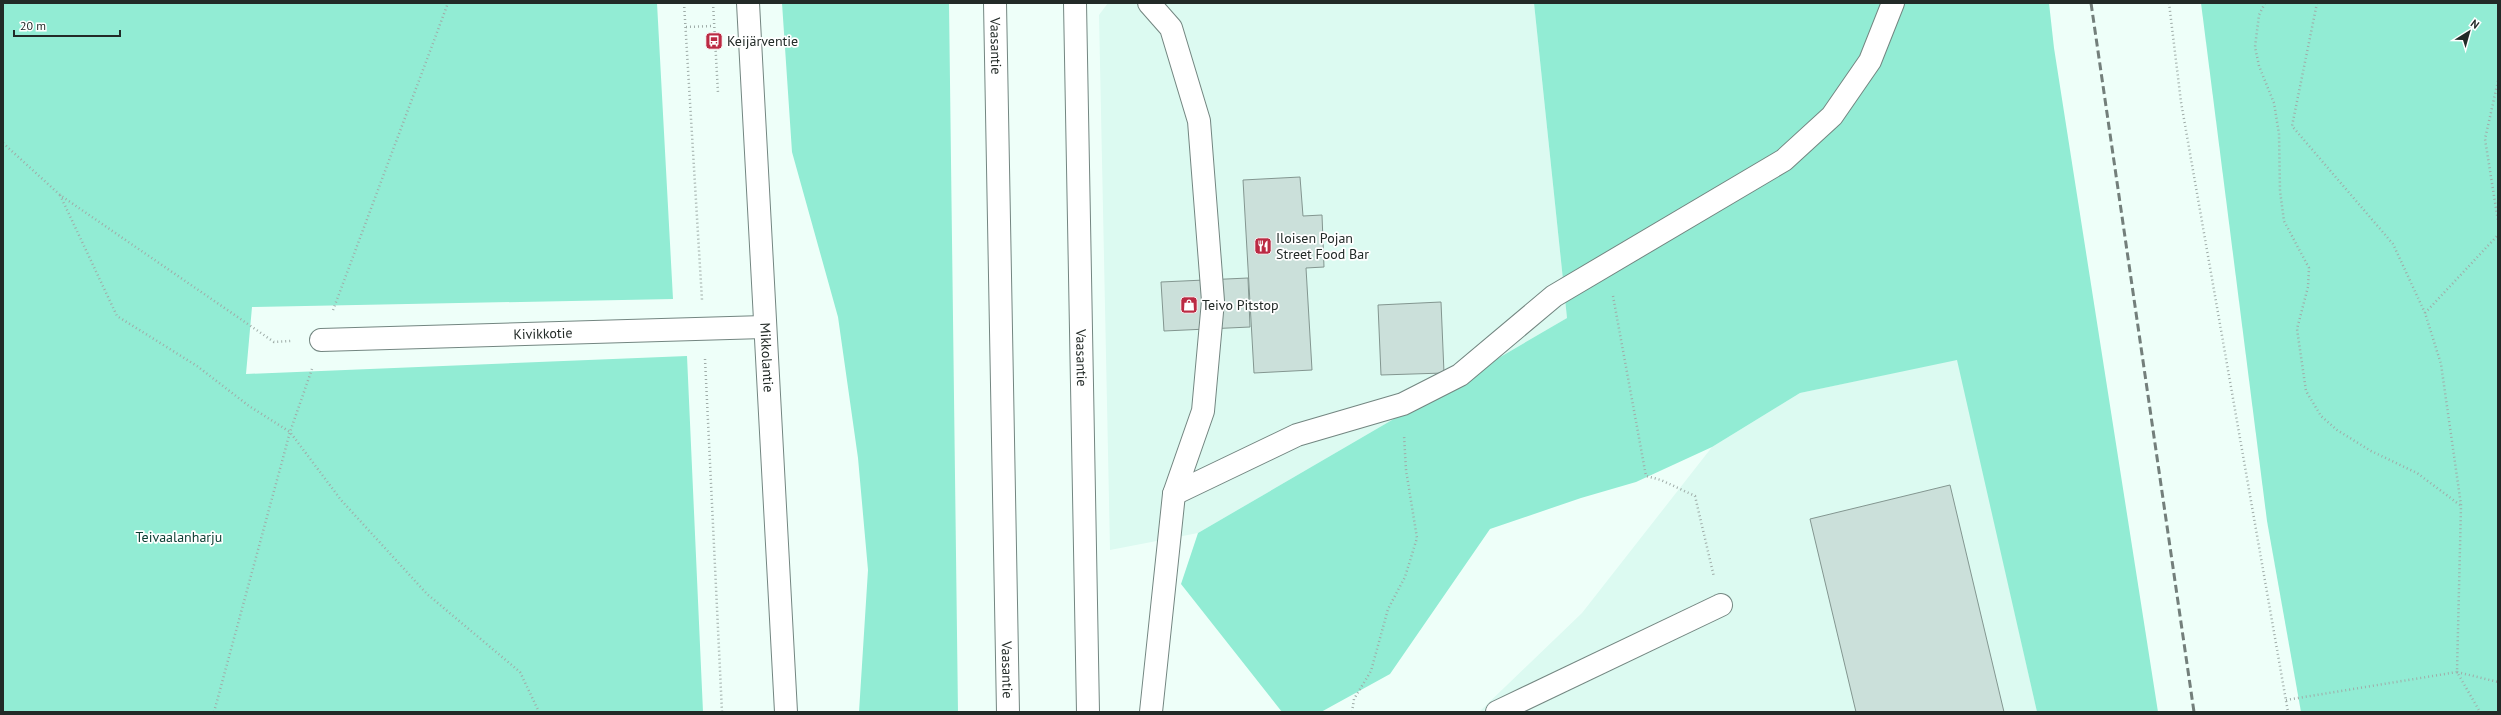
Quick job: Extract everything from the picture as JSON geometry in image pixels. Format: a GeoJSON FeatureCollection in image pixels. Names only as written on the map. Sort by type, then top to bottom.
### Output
{"type":"FeatureCollection","features":[{"type":"Feature","properties":{"kind":"main road","name":"Mikkolantie"},"geometry":{"type":"LineString","coordinates":[[748,3],[761,228],[764,327],[786,712]]}},
{"type":"Feature","properties":{"kind":"main road","name":"Vaasantie"},"geometry":{"type":"LineString","coordinates":[[995,3],[1008,712]]}},
{"type":"Feature","properties":{"kind":"main road","name":"Vaasantie"},"geometry":{"type":"LineString","coordinates":[[1075,3],[1088,712]]}},
{"type":"Feature","properties":{"kind":"main road"},"geometry":{"type":"LineString","coordinates":[[1149,3],[1171,28],[1199,121],[1213,301],[1203,411],[1174,494],[1151,712]]}},
{"type":"Feature","properties":{"kind":"main road"},"geometry":{"type":"LineString","coordinates":[[1174,494],[1297,435],[1402,404],[1460,375],[1554,296],[1608,266],[1784,160],[1832,116],[1870,61],[1893,3]]}},
{"type":"Feature","properties":{"kind":"main road","name":"Kivikkotie"},"geometry":{"type":"LineString","coordinates":[[321,340],[764,327]]}},
{"type":"Feature","properties":{"kind":"main road"},"geometry":{"type":"LineString","coordinates":[[1497,712],[1721,605]]}},
{"type":"Feature","properties":{"kind":"path"},"geometry":{"type":"LineString","coordinates":[[214,712],[290,432],[321,340],[448,3]]}},
{"type":"Feature","properties":{"kind":"path"},"geometry":{"type":"LineString","coordinates":[[713,3],[713,26],[718,94]]}},
{"type":"Feature","properties":{"kind":"path"},"geometry":{"type":"LineString","coordinates":[[2169,3],[2181,102],[2288,712]]}},
{"type":"Feature","properties":{"kind":"path"},"geometry":{"type":"LineString","coordinates":[[2265,3],[2259,15],[2255,47],[2259,66],[2274,103],[2279,134],[2280,191],[2284,222],[2309,268],[2308,287],[2297,329],[2306,392],[2321,416],[2336,430],[2371,451],[2417,474],[2461,505]]}},
{"type":"Feature","properties":{"kind":"path"},"geometry":{"type":"LineString","coordinates":[[2317,3],[2292,126],[2393,244],[2425,313],[2442,364],[2461,505],[2457,672],[2480,712]]}},
{"type":"Feature","properties":{"kind":"path"},"geometry":{"type":"LineString","coordinates":[[686,27],[713,26]]}},
{"type":"Feature","properties":{"kind":"path"},"geometry":{"type":"LineString","coordinates":[[2498,81],[2485,139],[2498,221]]}},
{"type":"Feature","properties":{"kind":"path"},"geometry":{"type":"LineString","coordinates":[[3,144],[60,195],[274,342],[321,340]]}},
{"type":"Feature","properties":{"kind":"path"},"geometry":{"type":"LineString","coordinates":[[60,195],[117,316],[197,366],[249,406],[290,432],[340,500],[427,594],[520,672],[539,712]]}},
{"type":"Feature","properties":{"kind":"path"},"geometry":{"type":"LineString","coordinates":[[2425,313],[2498,236]]}},
{"type":"Feature","properties":{"kind":"path"},"geometry":{"type":"LineString","coordinates":[[1608,266],[1646,476],[1661,480],[1695,496],[1721,605]]}},
{"type":"Feature","properties":{"kind":"path"},"geometry":{"type":"LineString","coordinates":[[1352,712],[1354,699],[1371,671],[1388,609],[1405,577],[1417,538],[1406,470],[1402,404]]}},
{"type":"Feature","properties":{"kind":"path"},"geometry":{"type":"LineString","coordinates":[[2286,700],[2457,672],[2498,682]]}},
{"type":"Feature","properties":{"kind":"shaded area"},"geometry":{"type":"Polygon","coordinates":[[[1108,3],[1534,3],[1567,318],[1198,533],[1110,550],[1099,15],[1108,3]]]}},
{"type":"Feature","properties":{"kind":"shaded area"},"geometry":{"type":"Polygon","coordinates":[[[1958,359],[2037,712],[1479,712],[1582,613],[1712,447],[1800,393],[1958,359]]]}},
{"type":"Feature","properties":{"kind":"green space","name":"Teivaalanharju"},"geometry":{"type":"Polygon","coordinates":[[[3,3],[657,3],[673,299],[252,307],[246,374],[687,356],[703,712],[3,712],[3,3]]]}},
{"type":"Feature","properties":{"kind":"green space"},"geometry":{"type":"Polygon","coordinates":[[[782,3],[949,3],[958,712],[859,712],[868,570],[858,458],[838,317],[792,152],[782,3]]]}},
{"type":"Feature","properties":{"kind":"green space"},"geometry":{"type":"Polygon","coordinates":[[[1534,3],[2049,3],[2054,48],[2158,712],[2037,712],[1957,360],[1800,393],[1712,447],[1636,482],[1581,498],[1490,529],[1390,674],[1321,712],[1282,712],[1181,584],[1198,533],[1567,318],[1534,3]]]}},
{"type":"Feature","properties":{"kind":"green space"},"geometry":{"type":"Polygon","coordinates":[[[2201,3],[2498,3],[2498,712],[2301,712],[2267,521],[2201,3]]]}},
{"type":"Feature","properties":{"kind":"building"},"geometry":{"type":"Polygon","coordinates":[[[1300,177],[1303,216],[1322,215],[1324,267],[1306,268],[1312,370],[1254,373],[1243,180],[1300,177]]]}},
{"type":"Feature","properties":{"kind":"building"},"geometry":{"type":"Polygon","coordinates":[[[1248,278],[1250,327],[1164,331],[1161,282],[1248,278]]]}},
{"type":"Feature","properties":{"kind":"building"},"geometry":{"type":"Polygon","coordinates":[[[1441,302],[1444,373],[1381,375],[1378,305],[1441,302]]]}},
{"type":"Feature","properties":{"kind":"building"},"geometry":{"type":"Polygon","coordinates":[[[1950,485],[2004,712],[1856,712],[1810,519],[1950,485]]]}},
{"type":"Feature","properties":{"kind":"railway"},"geometry":{"type":"LineString","coordinates":[[2091,3],[2194,712]]}},
{"type":"Feature","properties":{"kind":"place","name":"Keijärventie"},"geometry":{"type":"Point","coordinates":[714,41]}},
{"type":"Feature","properties":{"kind":"place","name":"Iloisen Pojan Street Food Bar"},"geometry":{"type":"Point","coordinates":[1263,246]}},
{"type":"Feature","properties":{"kind":"place","name":"Teivo Pitstop"},"geometry":{"type":"Point","coordinates":[1189,305]}}]}
